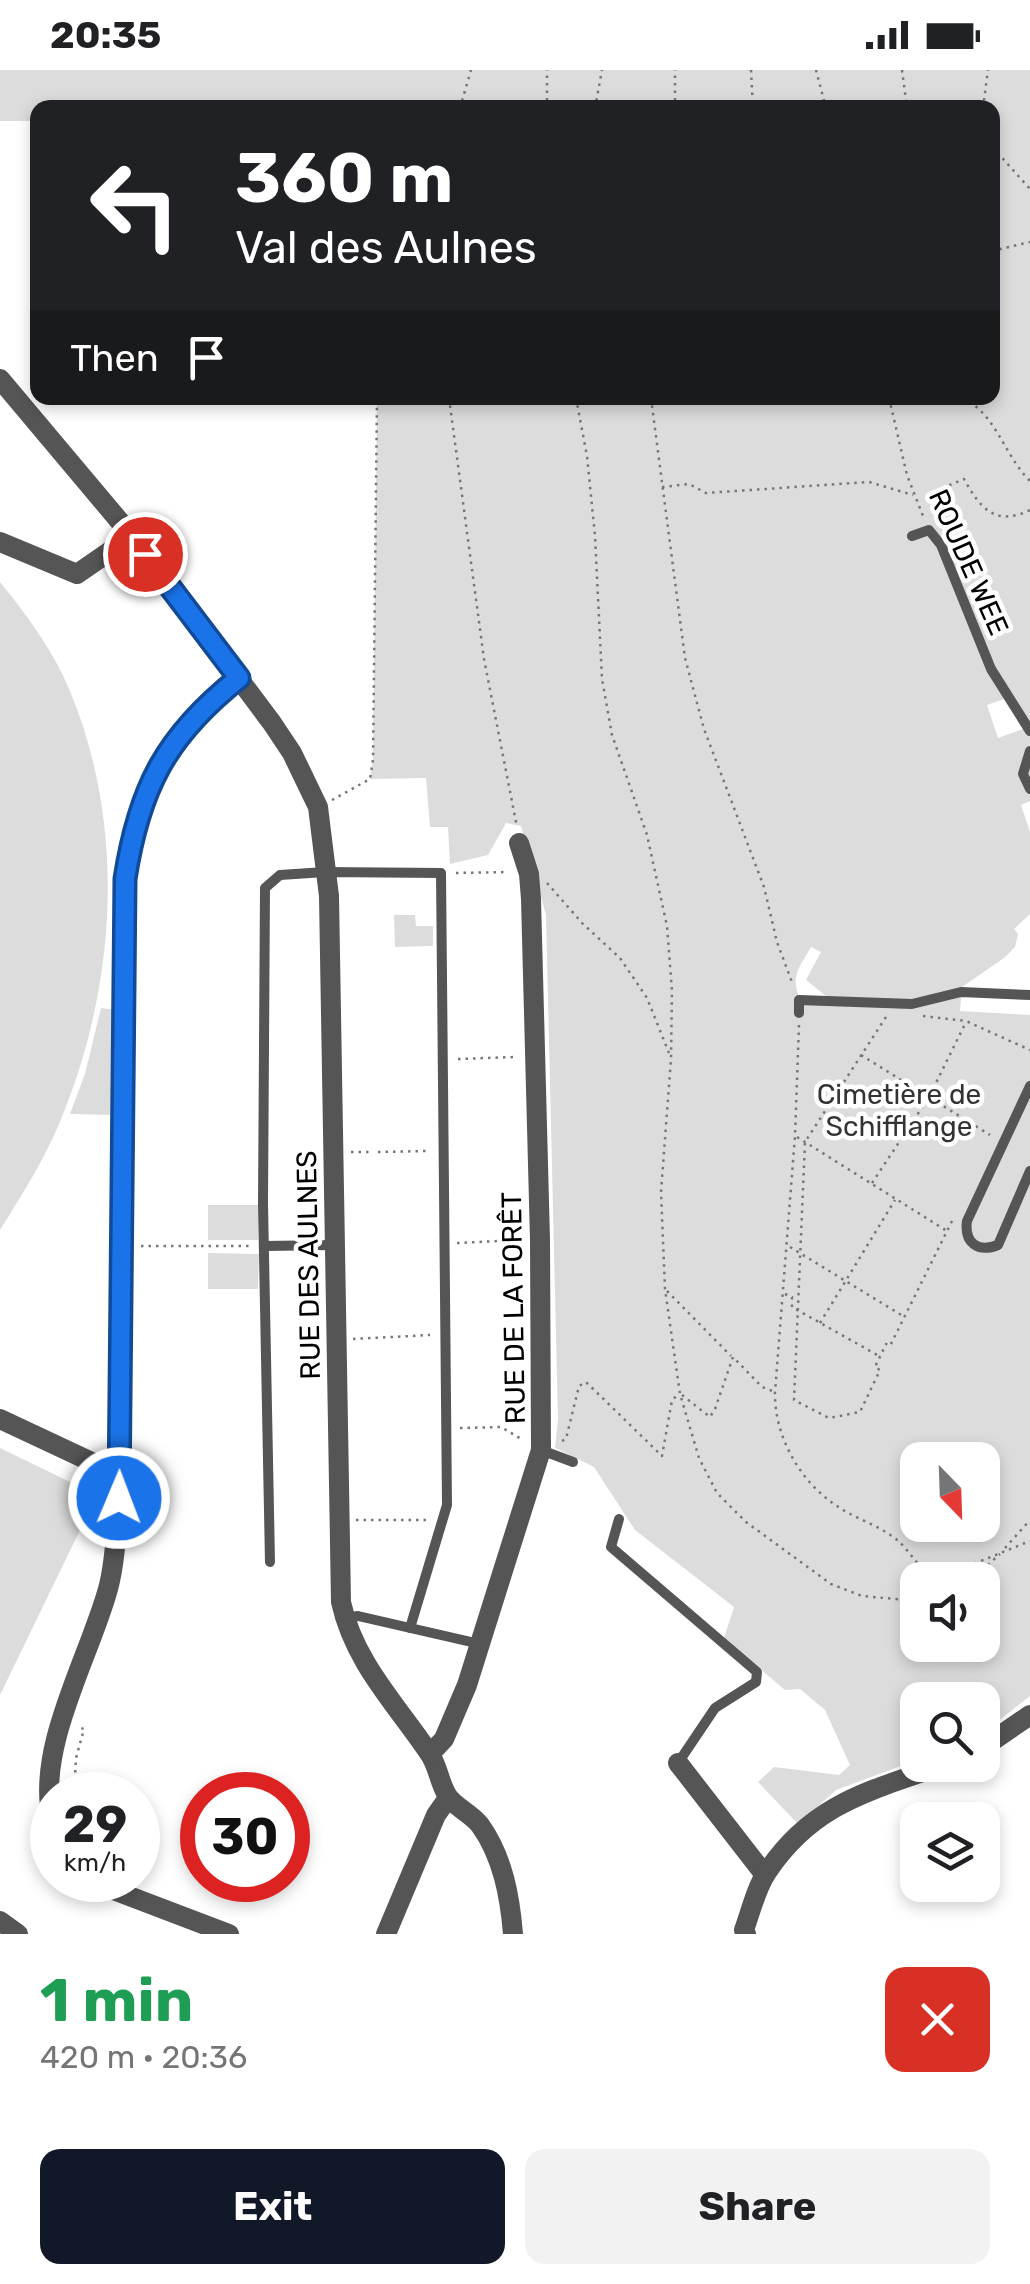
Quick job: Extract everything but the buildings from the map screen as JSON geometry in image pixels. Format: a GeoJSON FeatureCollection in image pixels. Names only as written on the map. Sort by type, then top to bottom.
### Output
{"type":"FeatureCollection","features":[{"type":"Feature","properties":{"kind":"street","name":"RUE DES AULNES"},"geometry":{"type":"LineString","coordinates":[[0,379],[132,536],[239,678],[292,752],[318,808],[329,896],[344,1618],[384,1694],[430,1754],[448,1798]]}},
{"type":"Feature","properties":{"kind":"street"},"geometry":{"type":"LineString","coordinates":[[0,542],[77,574],[132,536]]}},
{"type":"Feature","properties":{"kind":"street"},"geometry":{"type":"LineString","coordinates":[[49,1772],[62,1720],[109,1586],[119,1498],[125,879],[131,838],[144,795],[164,757],[184,729],[239,678]]}},
{"type":"Feature","properties":{"kind":"street","name":"RUE DE LA FORÊT"},"geometry":{"type":"LineString","coordinates":[[430,1754],[444,1738],[480,1644],[541,1450],[536,1057],[529,874],[518,843]]}},
{"type":"Feature","properties":{"kind":"street"},"geometry":{"type":"LineString","coordinates":[[0,1419],[96,1464],[119,1463]]}},
{"type":"Feature","properties":{"kind":"street"},"geometry":{"type":"LineString","coordinates":[[1000,1736],[1030,1715]]}},
{"type":"Feature","properties":{"kind":"street"},"geometry":{"type":"LineString","coordinates":[[678,1763],[765,1875]]}},
{"type":"Feature","properties":{"kind":"street"},"geometry":{"type":"LineString","coordinates":[[743,1933],[765,1875],[795,1838],[842,1801],[900,1780]]}},
{"type":"Feature","properties":{"kind":"street"},"geometry":{"type":"LineString","coordinates":[[386,1934],[436,1815],[448,1798],[480,1825],[492,1847],[508,1887],[512,1934]]}},
{"type":"Feature","properties":{"kind":"street"},"geometry":{"type":"LineString","coordinates":[[139,1902],[188,1927],[229,1934]]}},
{"type":"Feature","properties":{"kind":"street"},"geometry":{"type":"LineString","coordinates":[[0,1921],[18,1934]]}},
{"type":"Feature","properties":{"kind":"lane"},"geometry":{"type":"LineString","coordinates":[[912,536],[929,530]]}},
{"type":"Feature","properties":{"kind":"lane","name":"ROUDE WEE"},"geometry":{"type":"LineString","coordinates":[[929,530],[941,545],[991,668],[1030,730]]}},
{"type":"Feature","properties":{"kind":"lane"},"geometry":{"type":"LineString","coordinates":[[1030,751],[1023,774],[1030,789]]}},
{"type":"Feature","properties":{"kind":"lane"},"geometry":{"type":"LineString","coordinates":[[270,1562],[264,1246],[265,888],[280,875],[442,873],[445,1520],[410,1628]]}},
{"type":"Feature","properties":{"kind":"lane"},"geometry":{"type":"LineString","coordinates":[[799,1013],[800,1000],[912,1004],[961,992],[1030,995]]}},
{"type":"Feature","properties":{"kind":"lane"},"geometry":{"type":"LineString","coordinates":[[1030,1086],[967,1222],[970,1242],[978,1248],[998,1244],[1030,1171]]}},
{"type":"Feature","properties":{"kind":"lane"},"geometry":{"type":"LineString","coordinates":[[264,1246],[335,1245]]}},
{"type":"Feature","properties":{"kind":"lane"},"geometry":{"type":"LineString","coordinates":[[541,1450],[573,1462]]}},
{"type":"Feature","properties":{"kind":"lane"},"geometry":{"type":"LineString","coordinates":[[619,1519],[611,1547],[757,1672],[756,1682],[716,1708],[678,1763]]}},
{"type":"Feature","properties":{"kind":"lane"},"geometry":{"type":"LineString","coordinates":[[344,1618],[358,1616],[480,1644]]}},
{"type":"Feature","properties":{"kind":"path"},"geometry":{"type":"LineString","coordinates":[[462,100],[471,70]]}},
{"type":"Feature","properties":{"kind":"path"},"geometry":{"type":"LineString","coordinates":[[546,100],[547,70]]}},
{"type":"Feature","properties":{"kind":"path"},"geometry":{"type":"LineString","coordinates":[[596,100],[602,70]]}},
{"type":"Feature","properties":{"kind":"path"},"geometry":{"type":"LineString","coordinates":[[675,70],[675,100]]}},
{"type":"Feature","properties":{"kind":"path"},"geometry":{"type":"LineString","coordinates":[[751,70],[753,100]]}},
{"type":"Feature","properties":{"kind":"path"},"geometry":{"type":"LineString","coordinates":[[816,70],[824,100]]}},
{"type":"Feature","properties":{"kind":"path"},"geometry":{"type":"LineString","coordinates":[[902,70],[906,100]]}},
{"type":"Feature","properties":{"kind":"path"},"geometry":{"type":"LineString","coordinates":[[984,100],[988,70]]}},
{"type":"Feature","properties":{"kind":"path"},"geometry":{"type":"LineString","coordinates":[[1000,155],[1030,189]]}},
{"type":"Feature","properties":{"kind":"path"},"geometry":{"type":"LineString","coordinates":[[1000,249],[1030,242]]}},
{"type":"Feature","properties":{"kind":"path"},"geometry":{"type":"LineString","coordinates":[[318,808],[370,779],[374,760],[378,405]]}},
{"type":"Feature","properties":{"kind":"path"},"geometry":{"type":"LineString","coordinates":[[450,405],[484,659],[518,843]]}},
{"type":"Feature","properties":{"kind":"path"},"geometry":{"type":"LineString","coordinates":[[577,405],[594,520],[602,679],[612,735],[647,835],[667,926],[672,990],[671,1059],[661,1192],[665,1288],[680,1394],[708,1476],[718,1493],[746,1522],[831,1584],[862,1596],[900,1599]]}},
{"type":"Feature","properties":{"kind":"path"},"geometry":{"type":"LineString","coordinates":[[652,405],[685,658],[704,730],[764,887],[777,942],[793,985]]}},
{"type":"Feature","properties":{"kind":"path","name":"ROUDE WEE"},"geometry":{"type":"LineString","coordinates":[[892,405],[907,475],[929,530]]}},
{"type":"Feature","properties":{"kind":"path"},"geometry":{"type":"LineString","coordinates":[[974,405],[988,414],[1006,453],[1030,481]]}},
{"type":"Feature","properties":{"kind":"path"},"geometry":{"type":"LineString","coordinates":[[929,530],[946,508],[950,485],[964,479],[983,508],[1003,517],[1030,510]]}},
{"type":"Feature","properties":{"kind":"path"},"geometry":{"type":"LineString","coordinates":[[662,487],[690,484],[706,493],[870,482],[915,496]]}},
{"type":"Feature","properties":{"kind":"path"},"geometry":{"type":"LineString","coordinates":[[442,873],[542,876],[582,924],[620,958],[654,1011],[671,1059]]}},
{"type":"Feature","properties":{"kind":"path"},"geometry":{"type":"LineString","coordinates":[[890,1012],[805,1142],[794,1400],[829,1418],[860,1412],[880,1370],[875,1367],[880,1356],[886,1344],[890,1346],[947,1231]]}},
{"type":"Feature","properties":{"kind":"path"},"geometry":{"type":"LineString","coordinates":[[799,1013],[795,1136],[775,1392],[781,1434],[810,1484],[837,1506],[891,1535],[930,1576],[944,1576],[1030,1541]]}},
{"type":"Feature","properties":{"kind":"path"},"geometry":{"type":"LineString","coordinates":[[909,1014],[966,1021],[1030,1050]]}},
{"type":"Feature","properties":{"kind":"path"},"geometry":{"type":"LineString","coordinates":[[872,1184],[929,1097],[966,1021]]}},
{"type":"Feature","properties":{"kind":"path"},"geometry":{"type":"LineString","coordinates":[[862,1056],[992,1136]]}},
{"type":"Feature","properties":{"kind":"path"},"geometry":{"type":"LineString","coordinates":[[441,1059],[536,1057]]}},
{"type":"Feature","properties":{"kind":"path"},"geometry":{"type":"LineString","coordinates":[[795,1136],[947,1231],[966,1232]]}},
{"type":"Feature","properties":{"kind":"path"},"geometry":{"type":"LineString","coordinates":[[378,1152],[444,1151]]}},
{"type":"Feature","properties":{"kind":"path"},"geometry":{"type":"LineString","coordinates":[[820,1323],[896,1199]]}},
{"type":"Feature","properties":{"kind":"path"},"geometry":{"type":"LineString","coordinates":[[446,1243],[540,1240]]}},
{"type":"Feature","properties":{"kind":"path"},"geometry":{"type":"LineString","coordinates":[[788,1245],[904,1317]]}},
{"type":"Feature","properties":{"kind":"path"},"geometry":{"type":"LineString","coordinates":[[124,1246],[264,1246]]}},
{"type":"Feature","properties":{"kind":"path"},"geometry":{"type":"LineString","coordinates":[[665,1288],[724,1352],[762,1387],[775,1392]]}},
{"type":"Feature","properties":{"kind":"path"},"geometry":{"type":"LineString","coordinates":[[784,1293],[792,1296],[792,1307],[880,1356]]}},
{"type":"Feature","properties":{"kind":"path"},"geometry":{"type":"LineString","coordinates":[[336,1340],[446,1334]]}},
{"type":"Feature","properties":{"kind":"path"},"geometry":{"type":"LineString","coordinates":[[680,1394],[710,1417],[733,1357]]}},
{"type":"Feature","properties":{"kind":"path"},"geometry":{"type":"LineString","coordinates":[[447,1429],[501,1427],[541,1450],[566,1439],[578,1386],[586,1382],[662,1456],[672,1400],[680,1394]]}},
{"type":"Feature","properties":{"kind":"path"},"geometry":{"type":"LineString","coordinates":[[340,1520],[445,1520]]}},
{"type":"Feature","properties":{"kind":"path"},"geometry":{"type":"LineString","coordinates":[[990,1562],[1030,1520]]}},
{"type":"Feature","properties":{"kind":"path"},"geometry":{"type":"LineString","coordinates":[[62,1720],[84,1729],[75,1772]]}},
{"type":"Feature","properties":{"kind":"green space","name":"Cimetière de Schifflange"},"geometry":{"type":"Polygon","coordinates":[[[0,70],[1030,70],[1030,801],[1021,805],[1030,832],[1030,914],[1014,929],[1018,934],[1015,947],[962,987],[960,1011],[1030,1015],[1030,1696],[1000,1720],[1000,1682],[900,1682],[900,1766],[836,1790],[798,1824],[758,1782],[774,1767],[839,1775],[850,1765],[825,1710],[800,1689],[785,1690],[724,1638],[734,1607],[635,1530],[594,1467],[555,1448],[558,1419],[546,915],[521,826],[506,823],[488,855],[450,864],[448,827],[430,827],[426,778],[370,779],[377,405],[1000,405],[1000,100],[30,100],[30,121],[0,121],[0,70]],[[1004,699],[987,705],[998,738],[1023,729],[1004,699]],[[811,947],[800,967],[796,978],[800,1000],[831,1000],[806,980],[821,952],[811,947]]]}},
{"type":"Feature","properties":{"kind":"green space"},"geometry":{"type":"Polygon","coordinates":[[[0,582],[56,662],[88,742],[100,794],[108,900],[104,954],[82,1059],[51,1141],[0,1230],[0,582]]]}},
{"type":"Feature","properties":{"kind":"green space"},"geometry":{"type":"Polygon","coordinates":[[[394,915],[415,915],[416,926],[433,926],[433,946],[395,947],[394,915]]]}},
{"type":"Feature","properties":{"kind":"green space"},"geometry":{"type":"Polygon","coordinates":[[[101,1008],[117,1010],[115,1115],[70,1114],[85,1074],[101,1008]]]}},
{"type":"Feature","properties":{"kind":"green space"},"geometry":{"type":"Polygon","coordinates":[[[208,1205],[259,1205],[258,1240],[208,1240],[208,1205]]]}},
{"type":"Feature","properties":{"kind":"green space"},"geometry":{"type":"Polygon","coordinates":[[[208,1253],[259,1254],[258,1289],[208,1289],[208,1253]]]}},
{"type":"Feature","properties":{"kind":"green space"},"geometry":{"type":"Polygon","coordinates":[[[0,1448],[97,1495],[0,1695],[0,1448]]]}},
{"type":"Feature","properties":{"kind":"route"},"geometry":{"type":"LineString","coordinates":[[119,1498],[125,879],[131,838],[144,795],[164,757],[184,729],[239,678],[145,554]]}}]}
